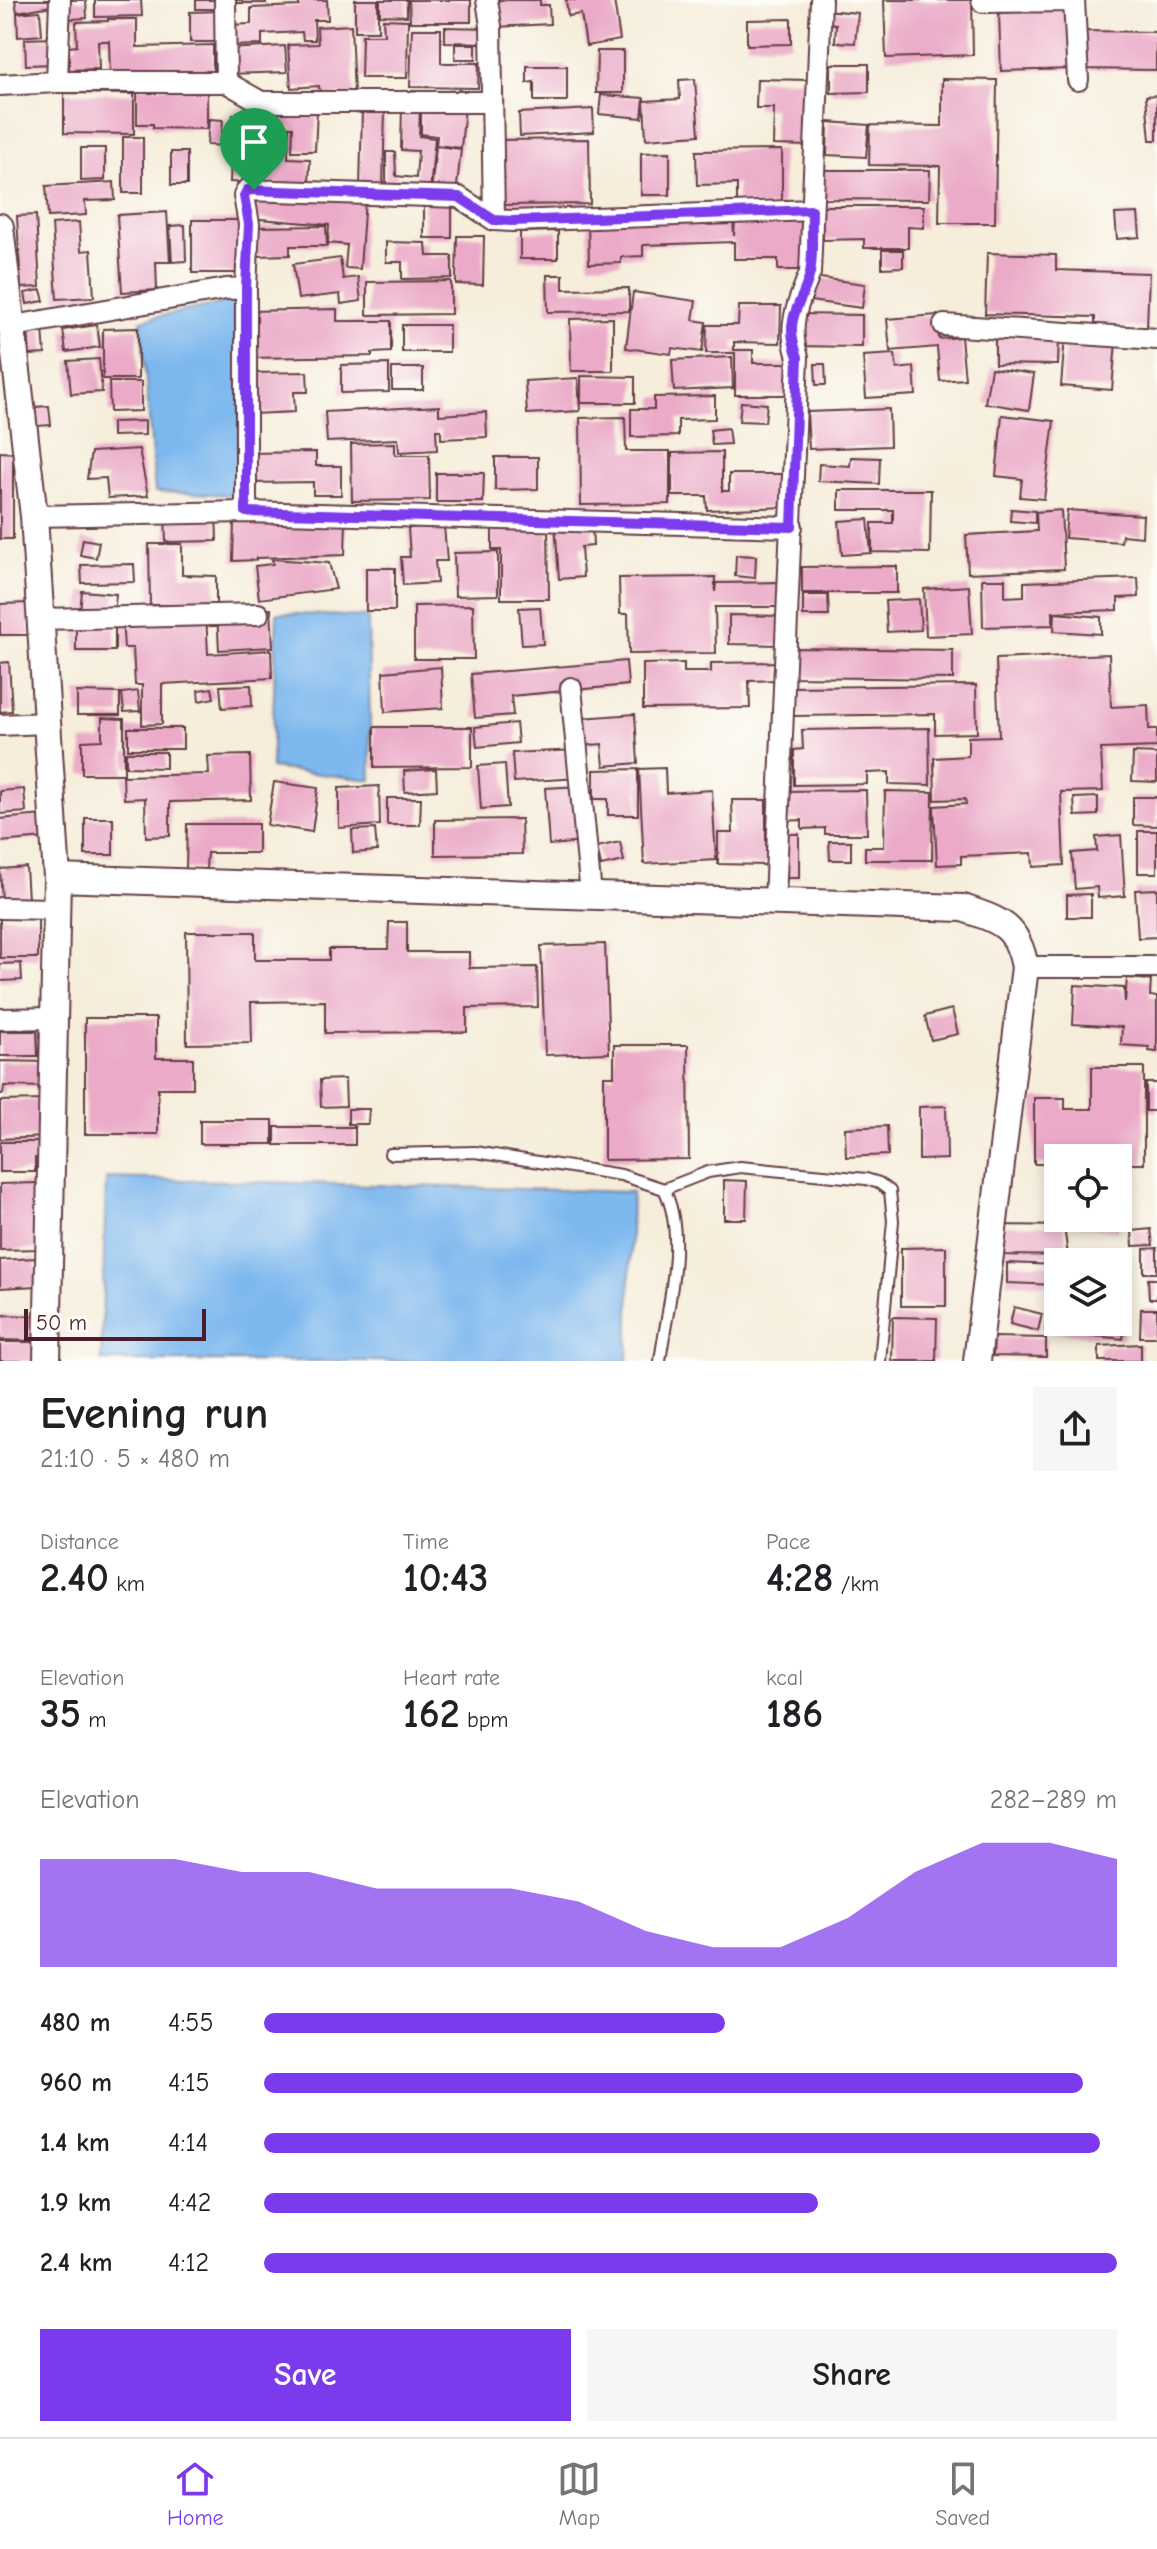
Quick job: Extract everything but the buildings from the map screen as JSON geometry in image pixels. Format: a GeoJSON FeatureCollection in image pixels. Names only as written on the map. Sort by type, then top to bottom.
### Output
{"type":"FeatureCollection","features":[{"type":"Feature","properties":{"kind":"street"},"geometry":{"type":"LineString","coordinates":[[57,82],[60,0]]}},
{"type":"Feature","properties":{"kind":"street"},"geometry":{"type":"LineString","coordinates":[[225,0],[226,82]]}},
{"type":"Feature","properties":{"kind":"street"},"geometry":{"type":"LineString","coordinates":[[487,0],[491,26],[494,220]]}},
{"type":"Feature","properties":{"kind":"street"},"geometry":{"type":"LineString","coordinates":[[775,901],[798,357],[793,342],[793,312],[810,273],[821,0]]}},
{"type":"Feature","properties":{"kind":"street"},"geometry":{"type":"LineString","coordinates":[[982,0],[1074,1],[1078,80]]}},
{"type":"Feature","properties":{"kind":"street"},"geometry":{"type":"LineString","coordinates":[[0,85],[226,82],[261,102],[491,102]]}},
{"type":"Feature","properties":{"kind":"street"},"geometry":{"type":"LineString","coordinates":[[246,512],[249,224],[244,196],[247,190],[459,197],[494,220],[812,210]]}},
{"type":"Feature","properties":{"kind":"street"},"geometry":{"type":"LineString","coordinates":[[0,227],[14,326],[12,431],[34,516],[57,878],[47,1361]]}},
{"type":"Feature","properties":{"kind":"street"},"geometry":{"type":"LineString","coordinates":[[14,326],[246,288]]}},
{"type":"Feature","properties":{"kind":"street"},"geometry":{"type":"LineString","coordinates":[[944,325],[1157,339]]}},
{"type":"Feature","properties":{"kind":"street"},"geometry":{"type":"LineString","coordinates":[[34,516],[246,512],[792,527]]}},
{"type":"Feature","properties":{"kind":"street"},"geometry":{"type":"LineString","coordinates":[[41,619],[258,614]]}},
{"type":"Feature","properties":{"kind":"street"},"geometry":{"type":"LineString","coordinates":[[571,688],[591,895]]}},
{"type":"Feature","properties":{"kind":"street"},"geometry":{"type":"LineString","coordinates":[[0,725],[45,723]]}},
{"type":"Feature","properties":{"kind":"street"},"geometry":{"type":"LineString","coordinates":[[57,878],[963,908],[999,920],[1021,945],[1025,967],[977,1361]]}},
{"type":"Feature","properties":{"kind":"street"},"geometry":{"type":"LineString","coordinates":[[0,908],[55,909]]}},
{"type":"Feature","properties":{"kind":"street"},"geometry":{"type":"LineString","coordinates":[[1025,967],[1157,967]]}},
{"type":"Feature","properties":{"kind":"street"},"geometry":{"type":"LineString","coordinates":[[0,1019],[54,1018]]}},
{"type":"Feature","properties":{"kind":"lane"},"geometry":{"type":"LineString","coordinates":[[390,1154],[475,1152],[621,1175],[664,1189],[708,1172],[740,1167],[866,1179],[879,1183],[890,1191],[893,1221],[880,1361]]}},
{"type":"Feature","properties":{"kind":"lane"},"geometry":{"type":"LineString","coordinates":[[660,1361],[677,1236],[672,1205],[664,1189]]}},
{"type":"Feature","properties":{"kind":"water"},"geometry":{"type":"Polygon","coordinates":[[[239,300],[241,495],[155,492],[141,320],[239,300]]]}},
{"type":"Feature","properties":{"kind":"water"},"geometry":{"type":"Polygon","coordinates":[[[277,613],[368,617],[371,780],[271,768],[277,613]]]}},
{"type":"Feature","properties":{"kind":"water"},"geometry":{"type":"Polygon","coordinates":[[[106,1178],[632,1192],[628,1361],[101,1361],[106,1178]]]}},
{"type":"Feature","properties":{"kind":"route"},"geometry":{"type":"LineString","coordinates":[[247,190],[254,190],[459,197],[494,220],[512,221],[812,210],[810,273],[793,312],[793,342],[798,357],[792,527],[246,512],[249,224],[244,196],[247,190]]}}]}
